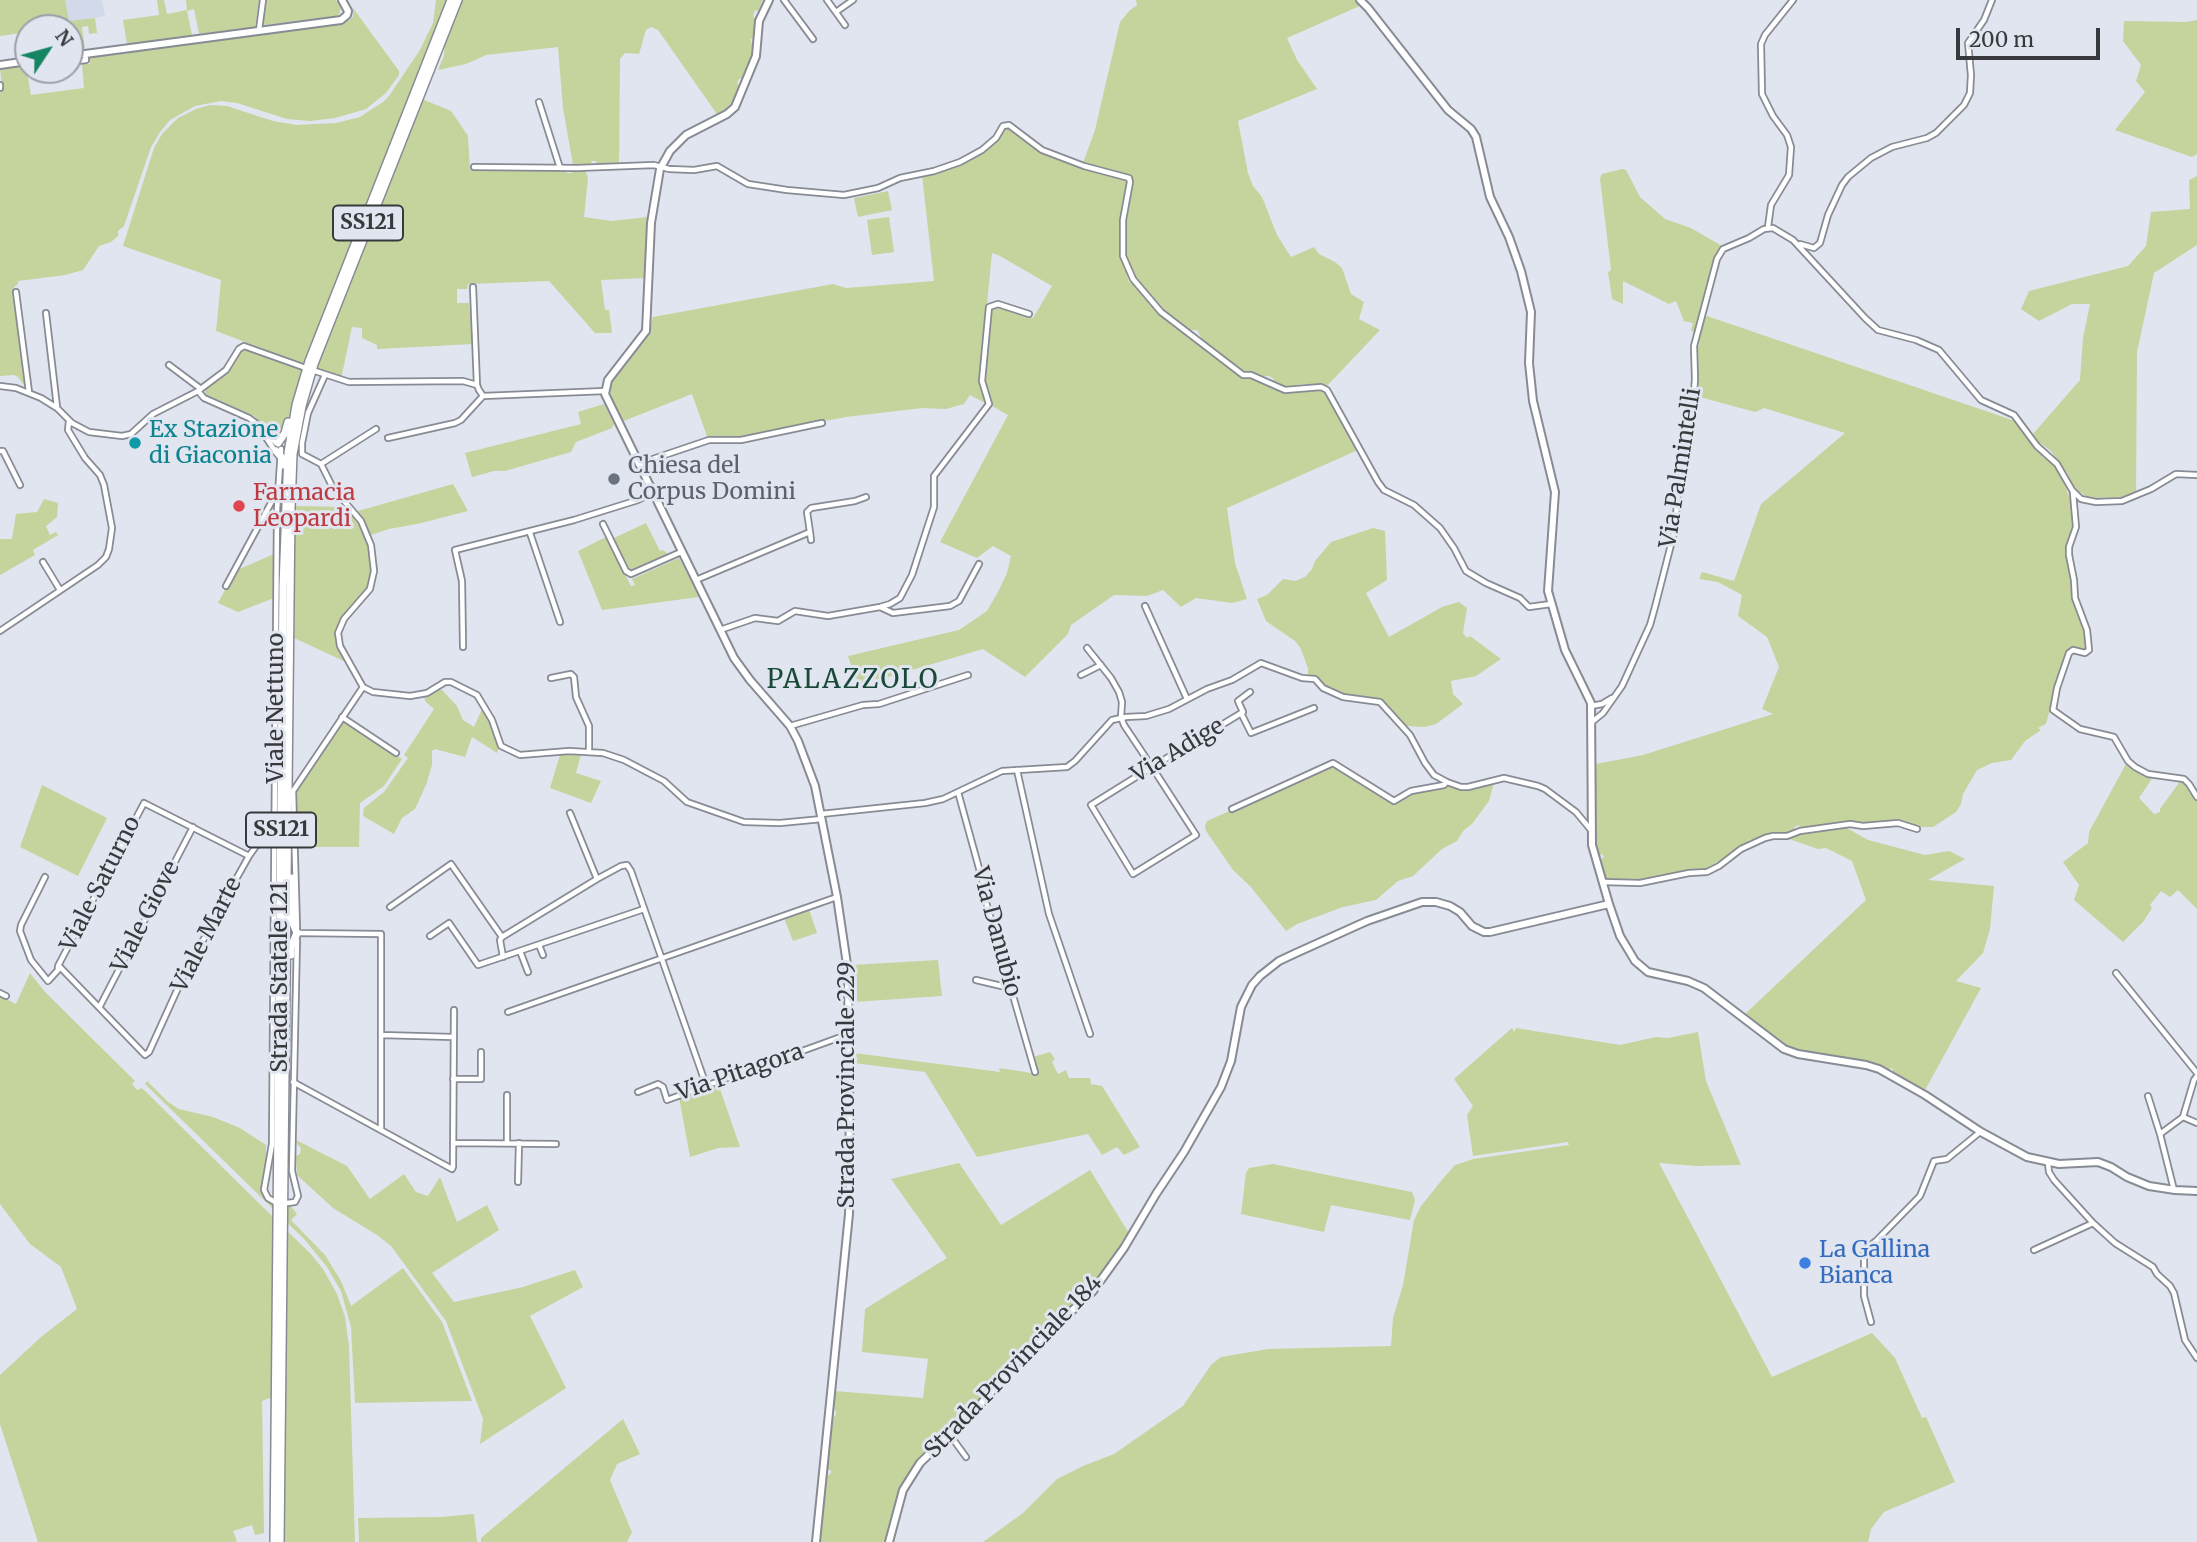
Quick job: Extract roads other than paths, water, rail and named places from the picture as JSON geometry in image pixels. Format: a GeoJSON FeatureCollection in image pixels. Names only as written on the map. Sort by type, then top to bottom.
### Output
{"type":"FeatureCollection","features":[{"type":"Feature","properties":{"kind":"main road","name":"SS121"},"geometry":{"type":"LineString","coordinates":[[280,450],[323,324],[452,0]]}},
{"type":"Feature","properties":{"kind":"main road","name":"SS121"},"geometry":{"type":"LineString","coordinates":[[280,450],[302,406],[314,364],[458,0]]}},
{"type":"Feature","properties":{"kind":"main road"},"geometry":{"type":"LineString","coordinates":[[280,450],[292,403],[300,389]]}},
{"type":"Feature","properties":{"kind":"main road","name":"Strada Statale 121"},"geometry":{"type":"LineString","coordinates":[[280,450],[285,508],[281,1207]]}},
{"type":"Feature","properties":{"kind":"main road","name":"Strada Statale 121"},"geometry":{"type":"LineString","coordinates":[[280,450],[290,508],[286,990],[281,1207]]}},
{"type":"Feature","properties":{"kind":"main road"},"geometry":{"type":"LineString","coordinates":[[286,990],[290,977],[291,947],[297,933],[292,921],[291,864],[287,849]]}},
{"type":"Feature","properties":{"kind":"main road"},"geometry":{"type":"LineString","coordinates":[[274,1542],[278,1222],[281,1207]]}},
{"type":"Feature","properties":{"kind":"main road"},"geometry":{"type":"LineString","coordinates":[[280,1542],[284,1228],[281,1207]]}},
{"type":"Feature","properties":{"kind":"street"},"geometry":{"type":"LineString","coordinates":[[259,30],[263,0]]}},
{"type":"Feature","properties":{"kind":"street"},"geometry":{"type":"LineString","coordinates":[[84,60],[85,54],[341,20],[348,11],[342,0]]}},
{"type":"Feature","properties":{"kind":"street"},"geometry":{"type":"LineString","coordinates":[[388,438],[455,423],[483,396],[605,391],[612,373],[646,331],[651,223],[654,195],[662,167],[670,151],[687,135],[735,107],[754,62],[760,21],[769,0]]}},
{"type":"Feature","properties":{"kind":"street"},"geometry":{"type":"LineString","coordinates":[[784,0],[813,39]]}},
{"type":"Feature","properties":{"kind":"street"},"geometry":{"type":"LineString","coordinates":[[827,0],[845,25]]}},
{"type":"Feature","properties":{"kind":"street"},"geometry":{"type":"LineString","coordinates":[[836,12],[853,0]]}},
{"type":"Feature","properties":{"kind":"street"},"geometry":{"type":"LineString","coordinates":[[1360,0],[1448,110],[1474,133],[1493,205],[1513,247],[1531,312],[1529,363],[1532,391],[1555,492],[1547,584],[1565,650],[1586,690],[1591,706],[1592,845],[1608,904],[1620,936],[1635,961],[1648,972],[1688,981],[1704,988],[1791,1052],[1879,1069],[2015,1151],[2048,1163],[2098,1161],[2137,1182],[2175,1190],[2197,1191]]}},
{"type":"Feature","properties":{"kind":"street"},"geometry":{"type":"LineString","coordinates":[[1793,0],[1761,44],[1761,91],[1773,116],[1787,135],[1791,147],[1788,175],[1771,205],[1768,227],[1808,248],[1817,247],[1824,236],[1828,215],[1848,177],[1892,147],[1936,133],[1964,105],[1970,93],[1968,43],[1984,20],[1992,0]]}},
{"type":"Feature","properties":{"kind":"street"},"geometry":{"type":"LineString","coordinates":[[539,102],[560,168]]}},
{"type":"Feature","properties":{"kind":"street"},"geometry":{"type":"LineString","coordinates":[[474,167],[662,167],[694,170],[717,166],[748,184],[844,195],[878,188],[900,178],[960,162],[982,150],[1007,124],[1042,150],[1084,166],[1127,176],[1130,182],[1123,220],[1123,256],[1133,279],[1161,312],[1243,375],[1251,375],[1285,390],[1321,387],[1327,390],[1384,490],[1415,505],[1440,528],[1466,571],[1520,598],[1530,607],[1551,604]]}},
{"type":"Feature","properties":{"kind":"street","name":"Via Palmintelli"},"geometry":{"type":"LineString","coordinates":[[1592,722],[1603,713],[1622,686],[1650,625],[1675,529],[1679,478],[1690,445],[1695,379],[1694,346],[1717,259],[1724,249],[1749,239],[1768,227]]}},
{"type":"Feature","properties":{"kind":"street"},"geometry":{"type":"LineString","coordinates":[[1793,240],[1874,326],[1885,333],[1939,349],[1982,400],[2011,412],[2037,446],[2057,464],[2072,490],[2081,499],[2122,501],[2151,489],[2176,474],[2197,475]]}},
{"type":"Feature","properties":{"kind":"street"},"geometry":{"type":"LineString","coordinates":[[473,287],[477,385],[483,396]]}},
{"type":"Feature","properties":{"kind":"street"},"geometry":{"type":"LineString","coordinates":[[16,292],[29,393]]}},
{"type":"Feature","properties":{"kind":"street"},"geometry":{"type":"LineString","coordinates":[[720,630],[755,618],[778,621],[795,611],[828,616],[880,607],[900,597],[912,575],[934,507],[934,476],[989,404],[982,381],[989,307],[998,304],[1029,314]]}},
{"type":"Feature","properties":{"kind":"street"},"geometry":{"type":"LineString","coordinates":[[46,313],[57,408]]}},
{"type":"Feature","properties":{"kind":"street"},"geometry":{"type":"LineString","coordinates":[[0,386],[29,393],[57,408],[69,421],[89,432],[122,436],[129,435],[153,414],[199,390],[226,370],[239,349],[244,346],[303,367]]}},
{"type":"Feature","properties":{"kind":"street"},"geometry":{"type":"LineString","coordinates":[[169,365],[199,390],[204,398],[257,424],[280,450]]}},
{"type":"Feature","properties":{"kind":"street"},"geometry":{"type":"LineString","coordinates":[[315,372],[349,382],[463,381],[477,385]]}},
{"type":"Feature","properties":{"kind":"street"},"geometry":{"type":"LineString","coordinates":[[325,375],[308,413],[302,454],[321,464],[333,488],[361,521],[371,545],[374,571],[370,589],[344,619],[338,634],[341,646],[363,687],[373,692],[410,696],[426,693],[445,682],[451,682],[477,695],[492,720],[499,743],[505,749],[520,755],[569,751],[603,753],[624,760],[664,781],[687,802],[744,822],[780,822],[821,817],[943,799],[995,772],[1067,767],[1108,723],[1121,717],[1154,714],[1232,680],[1259,663],[1302,678],[1312,677],[1323,688],[1343,697],[1380,702],[1410,735],[1434,775],[1447,782],[1468,787],[1504,778],[1538,786],[1576,812],[1591,831]]}},
{"type":"Feature","properties":{"kind":"street","name":"Strada Provinciale 229"},"geometry":{"type":"LineString","coordinates":[[605,391],[606,400],[720,630],[741,668],[790,726],[798,741],[812,777],[837,897],[848,971],[849,1214],[816,1542]]}},
{"type":"Feature","properties":{"kind":"street"},"geometry":{"type":"LineString","coordinates":[[0,631],[103,561],[112,534],[102,479],[68,430],[69,421]]}},
{"type":"Feature","properties":{"kind":"street"},"geometry":{"type":"LineString","coordinates":[[638,464],[709,440],[741,440],[822,423]]}},
{"type":"Feature","properties":{"kind":"street"},"geometry":{"type":"LineString","coordinates":[[321,464],[376,429]]}},
{"type":"Feature","properties":{"kind":"street","name":"Viale Nettuno"},"geometry":{"type":"LineString","coordinates":[[280,450],[272,1144],[264,1190],[268,1198],[281,1207]]}},
{"type":"Feature","properties":{"kind":"street"},"geometry":{"type":"LineString","coordinates":[[0,451],[20,485]]}},
{"type":"Feature","properties":{"kind":"street"},"geometry":{"type":"LineString","coordinates":[[226,586],[278,489]]}},
{"type":"Feature","properties":{"kind":"street"},"geometry":{"type":"LineString","coordinates":[[2072,490],[2076,527],[2069,555],[2075,598],[2088,635],[2089,650],[2085,653],[2073,650],[2069,653],[2053,710],[2080,729],[2114,737],[2128,761],[2140,770],[2184,779],[2197,797]]}},
{"type":"Feature","properties":{"kind":"street"},"geometry":{"type":"LineString","coordinates":[[463,646],[462,581],[455,550],[530,533],[638,500],[652,493]]}},
{"type":"Feature","properties":{"kind":"street"},"geometry":{"type":"LineString","coordinates":[[811,540],[808,510],[866,497]]}},
{"type":"Feature","properties":{"kind":"street"},"geometry":{"type":"LineString","coordinates":[[603,524],[626,571],[631,574],[681,552]]}},
{"type":"Feature","properties":{"kind":"street"},"geometry":{"type":"LineString","coordinates":[[695,580],[810,532]]}},
{"type":"Feature","properties":{"kind":"street"},"geometry":{"type":"LineString","coordinates":[[530,533],[560,622]]}},
{"type":"Feature","properties":{"kind":"street"},"geometry":{"type":"LineString","coordinates":[[43,562],[60,590]]}},
{"type":"Feature","properties":{"kind":"street"},"geometry":{"type":"LineString","coordinates":[[880,607],[893,613],[954,605],[959,601],[979,564]]}},
{"type":"Feature","properties":{"kind":"street"},"geometry":{"type":"LineString","coordinates":[[1145,606],[1187,699]]}},
{"type":"Feature","properties":{"kind":"street"},"geometry":{"type":"LineString","coordinates":[[1087,648],[1119,692],[1122,702],[1121,717],[1152,767]]}},
{"type":"Feature","properties":{"kind":"street"},"geometry":{"type":"LineString","coordinates":[[1081,675],[1101,665]]}},
{"type":"Feature","properties":{"kind":"street"},"geometry":{"type":"LineString","coordinates":[[551,678],[571,674],[574,677],[576,698],[589,726],[589,752]]}},
{"type":"Feature","properties":{"kind":"street"},"geometry":{"type":"LineString","coordinates":[[790,726],[863,705],[879,704],[968,676]]}},
{"type":"Feature","properties":{"kind":"street"},"geometry":{"type":"LineString","coordinates":[[281,1207],[295,1202],[298,1196],[292,1171],[297,933],[293,791],[363,687]]}},
{"type":"Feature","properties":{"kind":"street","name":"Via Adige"},"geometry":{"type":"LineString","coordinates":[[1152,767],[1196,835],[1133,874],[1091,805],[1152,767],[1243,712],[1238,701],[1250,692]]}},
{"type":"Feature","properties":{"kind":"street"},"geometry":{"type":"LineString","coordinates":[[1591,706],[1602,704],[1615,695]]}},
{"type":"Feature","properties":{"kind":"street"},"geometry":{"type":"LineString","coordinates":[[1241,713],[1251,733],[1314,708]]}},
{"type":"Feature","properties":{"kind":"street"},"geometry":{"type":"LineString","coordinates":[[342,717],[396,753]]}},
{"type":"Feature","properties":{"kind":"street"},"geometry":{"type":"LineString","coordinates":[[1232,808],[1333,763],[1394,801],[1411,791],[1444,785],[1447,782]]}},
{"type":"Feature","properties":{"kind":"street"},"geometry":{"type":"LineString","coordinates":[[1017,770],[1049,914],[1090,1034]]}},
{"type":"Feature","properties":{"kind":"street","name":"Via Danubio"},"geometry":{"type":"LineString","coordinates":[[958,792],[986,902],[1035,1072]]}},
{"type":"Feature","properties":{"kind":"street","name":"Viale Saturno"},"geometry":{"type":"LineString","coordinates":[[58,966],[144,803],[193,827]]}},
{"type":"Feature","properties":{"kind":"street"},"geometry":{"type":"LineString","coordinates":[[570,813],[597,879]]}},
{"type":"Feature","properties":{"kind":"street","name":"Viale Marte"},"geometry":{"type":"LineString","coordinates":[[99,1007],[145,1055],[149,1052],[193,955],[228,904],[234,881],[249,856],[276,820]]}},
{"type":"Feature","properties":{"kind":"street"},"geometry":{"type":"LineString","coordinates":[[1602,883],[1640,883],[1707,872],[1741,849],[1765,838],[1787,836],[1800,831],[1850,824],[1863,826],[1898,823],[1917,829]]}},
{"type":"Feature","properties":{"kind":"street"},"geometry":{"type":"LineString","coordinates":[[193,827],[249,856]]}},
{"type":"Feature","properties":{"kind":"street","name":"Viale Giove"},"geometry":{"type":"LineString","coordinates":[[99,1007],[193,827]]}},
{"type":"Feature","properties":{"kind":"street"},"geometry":{"type":"LineString","coordinates":[[390,906],[451,864],[502,937]]}},
{"type":"Feature","properties":{"kind":"street"},"geometry":{"type":"LineString","coordinates":[[503,957],[500,940],[502,937],[597,879],[627,865],[706,1085]]}},
{"type":"Feature","properties":{"kind":"street"},"geometry":{"type":"LineString","coordinates":[[45,877],[20,931],[31,960],[46,980],[50,980],[58,966]]}},
{"type":"Feature","properties":{"kind":"street"},"geometry":{"type":"LineString","coordinates":[[508,1012],[837,897]]}},
{"type":"Feature","properties":{"kind":"street","name":"Strada Provinciale 184"},"geometry":{"type":"LineString","coordinates":[[889,1542],[903,1490],[920,1463],[979,1406],[1016,1364],[1093,1291],[1124,1248],[1221,1087],[1231,1061],[1241,1007],[1252,985],[1266,971],[1286,958],[1367,921],[1422,902],[1450,906],[1460,912],[1472,926],[1484,932],[1608,904]]}},
{"type":"Feature","properties":{"kind":"street"},"geometry":{"type":"LineString","coordinates":[[430,936],[449,923],[478,965],[644,909]]}},
{"type":"Feature","properties":{"kind":"street"},"geometry":{"type":"LineString","coordinates":[[297,933],[381,934],[381,1130]]}},
{"type":"Feature","properties":{"kind":"street"},"geometry":{"type":"LineString","coordinates":[[539,945],[542,955]]}},
{"type":"Feature","properties":{"kind":"street"},"geometry":{"type":"LineString","coordinates":[[520,951],[528,972]]}},
{"type":"Feature","properties":{"kind":"street"},"geometry":{"type":"LineString","coordinates":[[58,966],[99,1007]]}},
{"type":"Feature","properties":{"kind":"street"},"geometry":{"type":"LineString","coordinates":[[2116,973],[2197,1075],[2183,1117],[2160,1134]]}},
{"type":"Feature","properties":{"kind":"street"},"geometry":{"type":"LineString","coordinates":[[976,980],[1011,988]]}},
{"type":"Feature","properties":{"kind":"street"},"geometry":{"type":"LineString","coordinates":[[293,1082],[452,1169],[454,1010]]}},
{"type":"Feature","properties":{"kind":"street","name":"Via Pitagora"},"geometry":{"type":"LineString","coordinates":[[638,1092],[658,1084],[663,1087],[667,1100],[849,1034]]}},
{"type":"Feature","properties":{"kind":"street"},"geometry":{"type":"LineString","coordinates":[[381,1035],[453,1037]]}},
{"type":"Feature","properties":{"kind":"street"},"geometry":{"type":"LineString","coordinates":[[453,1079],[481,1079],[481,1052]]}},
{"type":"Feature","properties":{"kind":"street"},"geometry":{"type":"LineString","coordinates":[[507,1095],[507,1143]]}},
{"type":"Feature","properties":{"kind":"street"},"geometry":{"type":"LineString","coordinates":[[2148,1096],[2175,1190]]}},
{"type":"Feature","properties":{"kind":"street"},"geometry":{"type":"LineString","coordinates":[[2183,1117],[2197,1122]]}},
{"type":"Feature","properties":{"kind":"street"},"geometry":{"type":"LineString","coordinates":[[1871,1322],[1864,1296],[1864,1251],[1920,1196],[1933,1163],[1947,1159],[1981,1132]]}},
{"type":"Feature","properties":{"kind":"street"},"geometry":{"type":"LineString","coordinates":[[453,1143],[556,1144]]}},
{"type":"Feature","properties":{"kind":"street"},"geometry":{"type":"LineString","coordinates":[[518,1182],[519,1143]]}},
{"type":"Feature","properties":{"kind":"street"},"geometry":{"type":"LineString","coordinates":[[2048,1163],[2054,1180],[2093,1223],[2115,1243],[2153,1268],[2170,1286],[2185,1340],[2197,1359]]}},
{"type":"Feature","properties":{"kind":"street"},"geometry":{"type":"LineString","coordinates":[[2034,1250],[2093,1223]]}},
{"type":"Feature","properties":{"kind":"street"},"geometry":{"type":"LineString","coordinates":[[950,1435],[966,1457]]}},
{"type":"Feature","properties":{"kind":"place","name":"Ex Stazione di Giaconia"},"geometry":{"type":"Point","coordinates":[135,443]}},
{"type":"Feature","properties":{"kind":"place","name":"Chiesa del Corpus Domini"},"geometry":{"type":"Point","coordinates":[614,479]}},
{"type":"Feature","properties":{"kind":"place","name":"Farmacia Leopardi"},"geometry":{"type":"Point","coordinates":[239,506]}},
{"type":"Feature","properties":{"kind":"place","name":"La Gallina Bianca"},"geometry":{"type":"Point","coordinates":[1805,1263]}},
{"type":"Feature","properties":{"kind":"district","name":"PALAZZOLO"},"geometry":{"type":"Point","coordinates":[853,681]}}]}
